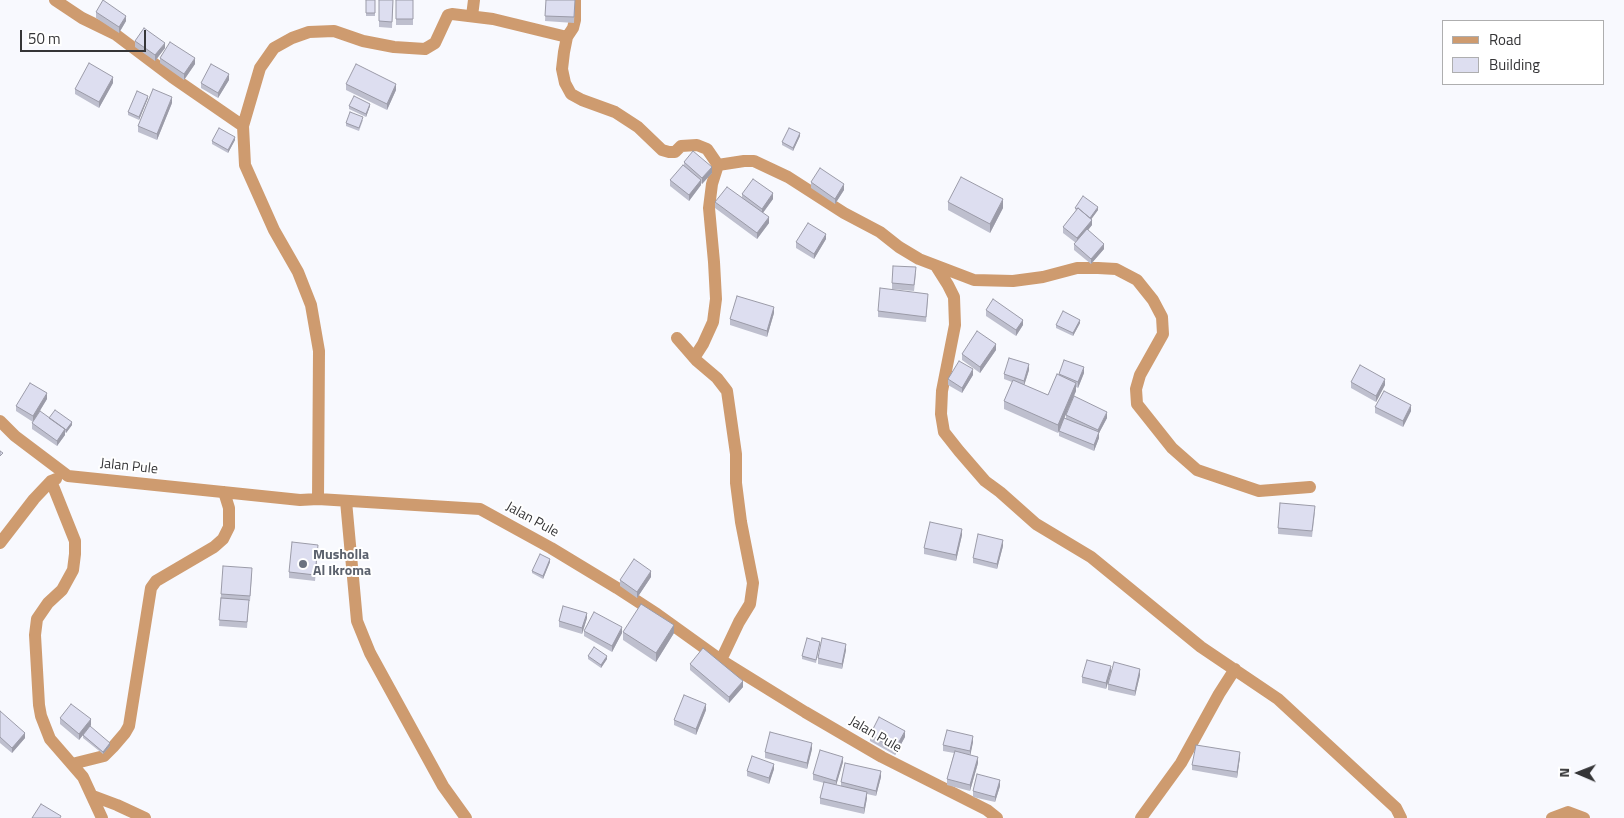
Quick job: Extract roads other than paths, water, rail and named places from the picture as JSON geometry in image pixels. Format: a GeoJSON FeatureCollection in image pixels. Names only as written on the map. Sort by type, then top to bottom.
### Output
{"type":"FeatureCollection","features":[{"type":"Feature","properties":{"kind":"street"},"geometry":{"type":"LineString","coordinates":[[55,0],[82,18],[115,34],[172,78],[243,126]]}},
{"type":"Feature","properties":{"kind":"street"},"geometry":{"type":"LineString","coordinates":[[472,16],[474,0]]}},
{"type":"Feature","properties":{"kind":"street"},"geometry":{"type":"LineString","coordinates":[[575,0],[576,20],[567,37],[562,69],[565,84],[571,94],[615,112],[638,127],[662,150],[675,152],[681,146],[697,145],[707,149],[718,165]]}},
{"type":"Feature","properties":{"kind":"street"},"geometry":{"type":"LineString","coordinates":[[318,499],[319,352],[311,305],[298,272],[274,230],[245,165],[243,126],[260,68],[274,48],[292,38],[309,32],[334,31],[363,41],[394,47],[425,49],[435,43],[448,15],[472,16],[527,26],[567,37]]}},
{"type":"Feature","properties":{"kind":"street"},"geometry":{"type":"LineString","coordinates":[[718,165],[754,161],[788,177],[844,213],[880,232],[899,247],[919,259],[974,280],[1013,281],[1043,277],[1077,268],[1116,270],[1137,280],[1153,300],[1162,316],[1163,334],[1140,375],[1136,389],[1137,404],[1172,448],[1197,470],[1259,491],[1310,487]]}},
{"type":"Feature","properties":{"kind":"street"},"geometry":{"type":"LineString","coordinates":[[694,358],[713,322],[716,299],[709,208],[712,184],[718,165]]}},
{"type":"Feature","properties":{"kind":"street"},"geometry":{"type":"LineString","coordinates":[[936,266],[954,297],[955,325],[942,391],[941,414],[944,432],[985,481],[1036,524],[1091,557],[1201,647],[1284,704],[1396,808],[1401,818]]}},
{"type":"Feature","properties":{"kind":"street"},"geometry":{"type":"LineString","coordinates":[[677,338],[694,358],[717,378],[728,391],[736,454],[736,483],[752,583],[750,604],[721,660]]}},
{"type":"Feature","properties":{"kind":"street"},"geometry":{"type":"LineString","coordinates":[[0,421],[15,436],[68,476]]}},
{"type":"Feature","properties":{"kind":"street"},"geometry":{"type":"LineString","coordinates":[[0,543],[50,481],[68,476]]}},
{"type":"Feature","properties":{"kind":"street","name":"Jalan Pule"},"geometry":{"type":"LineString","coordinates":[[68,476],[300,500],[318,499],[480,509],[551,548],[657,614],[721,660],[882,757],[986,810],[997,818]]}},
{"type":"Feature","properties":{"kind":"street"},"geometry":{"type":"LineString","coordinates":[[50,481],[74,541],[75,554],[73,570],[62,590],[48,603],[37,619],[35,635],[39,705],[50,739],[83,777],[102,818]]}},
{"type":"Feature","properties":{"kind":"street"},"geometry":{"type":"LineString","coordinates":[[72,764],[104,756],[114,747],[129,726],[151,588],[156,581],[223,540],[228,527],[229,508],[224,492]]}},
{"type":"Feature","properties":{"kind":"street"},"geometry":{"type":"LineString","coordinates":[[346,501],[357,621],[370,653],[438,778],[466,818]]}},
{"type":"Feature","properties":{"kind":"street"},"geometry":{"type":"LineString","coordinates":[[1141,818],[1181,763],[1235,669]]}},
{"type":"Feature","properties":{"kind":"street"},"geometry":{"type":"LineString","coordinates":[[93,796],[145,818]]}},
{"type":"Feature","properties":{"kind":"street"},"geometry":{"type":"LineString","coordinates":[[1552,818],[1568,812],[1584,818]]}},
{"type":"Feature","properties":{"kind":"place","name":"Musholla Al Ikroma"},"geometry":{"type":"Point","coordinates":[303,564]}}]}
